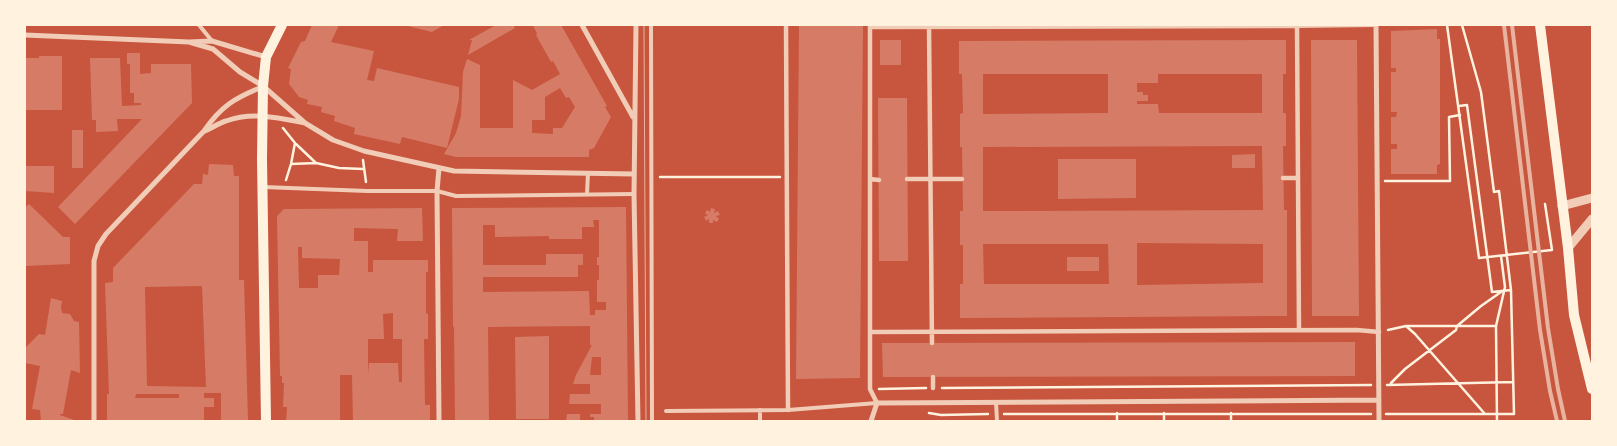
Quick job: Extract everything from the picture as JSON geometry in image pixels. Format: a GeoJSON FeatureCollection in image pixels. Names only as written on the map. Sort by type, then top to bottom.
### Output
{"type":"FeatureCollection","features":[{"type":"Feature","properties":{"kind":"main road"},"geometry":{"type":"LineString","coordinates":[[266,421],[262,187],[264,86],[266,57],[282,25]]}},
{"type":"Feature","properties":{"kind":"main road"},"geometry":{"type":"LineString","coordinates":[[1540,25],[1568,248],[1574,315],[1592,389]]}},
{"type":"Feature","properties":{"kind":"street"},"geometry":{"type":"LineString","coordinates":[[582,25],[634,118]]}},
{"type":"Feature","properties":{"kind":"street"},"geometry":{"type":"LineString","coordinates":[[636,25],[634,194],[638,421]]}},
{"type":"Feature","properties":{"kind":"street"},"geometry":{"type":"LineString","coordinates":[[786,25],[788,410]]}},
{"type":"Feature","properties":{"kind":"street"},"geometry":{"type":"LineString","coordinates":[[1376,25],[1379,421]]}},
{"type":"Feature","properties":{"kind":"street"},"geometry":{"type":"LineString","coordinates":[[872,421],[877,403],[870,389],[870,26],[1297,26],[1299,330]]}},
{"type":"Feature","properties":{"kind":"street"},"geometry":{"type":"LineString","coordinates":[[929,26],[932,343]]}},
{"type":"Feature","properties":{"kind":"street"},"geometry":{"type":"LineString","coordinates":[[25,35],[189,42],[212,41],[266,57]]}},
{"type":"Feature","properties":{"kind":"street"},"geometry":{"type":"LineString","coordinates":[[189,42],[212,49],[240,72],[264,86],[305,123],[333,140],[364,151],[454,171],[634,174]]}},
{"type":"Feature","properties":{"kind":"street"},"geometry":{"type":"LineString","coordinates":[[94,421],[94,261],[98,246],[106,234],[204,131],[216,115],[239,97],[264,86]]}},
{"type":"Feature","properties":{"kind":"street"},"geometry":{"type":"LineString","coordinates":[[204,131],[235,118],[263,116],[305,123]]}},
{"type":"Feature","properties":{"kind":"street"},"geometry":{"type":"LineString","coordinates":[[439,168],[437,191],[439,421]]}},
{"type":"Feature","properties":{"kind":"street"},"geometry":{"type":"LineString","coordinates":[[1283,178],[1298,178]]}},
{"type":"Feature","properties":{"kind":"street"},"geometry":{"type":"LineString","coordinates":[[870,179],[879,180]]}},
{"type":"Feature","properties":{"kind":"street"},"geometry":{"type":"LineString","coordinates":[[907,179],[962,179]]}},
{"type":"Feature","properties":{"kind":"street"},"geometry":{"type":"LineString","coordinates":[[1562,206],[1592,198]]}},
{"type":"Feature","properties":{"kind":"street"},"geometry":{"type":"LineString","coordinates":[[1568,248],[1592,219]]}},
{"type":"Feature","properties":{"kind":"street"},"geometry":{"type":"LineString","coordinates":[[870,332],[1357,330],[1379,332]]}},
{"type":"Feature","properties":{"kind":"street"},"geometry":{"type":"LineString","coordinates":[[933,377],[933,388]]}},
{"type":"Feature","properties":{"kind":"street"},"geometry":{"type":"LineString","coordinates":[[877,403],[1379,400]]}},
{"type":"Feature","properties":{"kind":"lane"},"geometry":{"type":"LineString","coordinates":[[198,25],[212,41]]}},
{"type":"Feature","properties":{"kind":"lane"},"geometry":{"type":"LineString","coordinates":[[651,25],[652,421]]}},
{"type":"Feature","properties":{"kind":"lane"},"geometry":{"type":"LineString","coordinates":[[1297,26],[1376,25]]}},
{"type":"Feature","properties":{"kind":"lane"},"geometry":{"type":"LineString","coordinates":[[587,194],[588,173]]}},
{"type":"Feature","properties":{"kind":"lane"},"geometry":{"type":"LineString","coordinates":[[262,187],[367,191],[437,191],[456,196],[634,194]]}},
{"type":"Feature","properties":{"kind":"lane"},"geometry":{"type":"LineString","coordinates":[[996,402],[996,421]]}},
{"type":"Feature","properties":{"kind":"lane"},"geometry":{"type":"LineString","coordinates":[[666,411],[788,410],[877,403]]}},
{"type":"Feature","properties":{"kind":"lane"},"geometry":{"type":"LineString","coordinates":[[760,410],[760,421]]}},
{"type":"Feature","properties":{"kind":"path"},"geometry":{"type":"LineString","coordinates":[[1447,25],[1479,258],[1552,250],[1545,204]]}},
{"type":"Feature","properties":{"kind":"path"},"geometry":{"type":"LineString","coordinates":[[923,412],[941,415],[1514,414],[1511,290],[1499,191],[1494,192],[1480,92],[1462,25]]}},
{"type":"Feature","properties":{"kind":"path"},"geometry":{"type":"LineString","coordinates":[[1459,106],[1467,105],[1492,292],[1504,289],[1511,290]]}},
{"type":"Feature","properties":{"kind":"path"},"geometry":{"type":"LineString","coordinates":[[1378,181],[1450,181],[1449,117],[1460,115]]}},
{"type":"Feature","properties":{"kind":"path"},"geometry":{"type":"LineString","coordinates":[[281,118],[282,127],[295,143],[316,163]]}},
{"type":"Feature","properties":{"kind":"path"},"geometry":{"type":"LineString","coordinates":[[284,188],[295,143]]}},
{"type":"Feature","properties":{"kind":"path"},"geometry":{"type":"LineString","coordinates":[[364,151],[362,164],[367,191]]}},
{"type":"Feature","properties":{"kind":"path"},"geometry":{"type":"LineString","coordinates":[[291,164],[316,163],[339,168],[363,170]]}},
{"type":"Feature","properties":{"kind":"path"},"geometry":{"type":"LineString","coordinates":[[651,176],[787,177]]}},
{"type":"Feature","properties":{"kind":"path"},"geometry":{"type":"LineString","coordinates":[[1497,421],[1496,326],[1504,289],[1501,256]]}},
{"type":"Feature","properties":{"kind":"path"},"geometry":{"type":"LineString","coordinates":[[1390,384],[1405,369],[1456,330],[1457,326],[1504,289]]}},
{"type":"Feature","properties":{"kind":"path"},"geometry":{"type":"LineString","coordinates":[[1379,332],[1406,326],[1496,326]]}},
{"type":"Feature","properties":{"kind":"path"},"geometry":{"type":"LineString","coordinates":[[1406,326],[1486,414]]}},
{"type":"Feature","properties":{"kind":"path"},"geometry":{"type":"LineString","coordinates":[[870,389],[1379,385],[1514,382]]}},
{"type":"Feature","properties":{"kind":"building"},"geometry":{"type":"Polygon","coordinates":[[[312,25],[339,25],[331,42],[374,51],[367,80],[374,81],[377,68],[459,87],[459,99],[447,148],[402,137],[400,144],[354,134],[355,128],[334,121],[335,116],[321,112],[322,107],[307,104],[308,100],[299,97],[289,84],[291,69],[288,68],[301,42],[305,41],[312,25]]]}},
{"type":"Feature","properties":{"kind":"building"},"geometry":{"type":"Polygon","coordinates":[[[404,25],[444,25],[432,32],[404,25]]]}},
{"type":"Feature","properties":{"kind":"building"},"geometry":{"type":"Polygon","coordinates":[[[496,25],[513,25],[515,28],[468,55],[472,40],[469,40],[496,25]]]}},
{"type":"Feature","properties":{"kind":"building"},"geometry":{"type":"Polygon","coordinates":[[[533,25],[561,25],[607,106],[605,107],[611,117],[594,148],[589,150],[589,157],[456,157],[444,154],[456,133],[461,116],[463,72],[467,59],[480,65],[480,128],[513,128],[513,80],[532,90],[560,74],[553,61],[551,62],[533,25]],[[560,88],[545,97],[545,120],[532,120],[532,133],[553,134],[553,128],[562,128],[575,107],[569,97],[566,98],[560,88]]]}},
{"type":"Feature","properties":{"kind":"building"},"geometry":{"type":"Polygon","coordinates":[[[799,25],[863,25],[860,378],[796,379],[799,25]]]}},
{"type":"Feature","properties":{"kind":"building"},"geometry":{"type":"Polygon","coordinates":[[[1437,29],[1437,39],[1440,39],[1440,164],[1437,165],[1437,174],[1391,174],[1391,149],[1397,149],[1397,144],[1391,144],[1391,117],[1396,117],[1397,112],[1391,112],[1391,72],[1396,72],[1396,68],[1391,68],[1391,31],[1437,29]]]}},
{"type":"Feature","properties":{"kind":"building"},"geometry":{"type":"Polygon","coordinates":[[[880,40],[901,40],[901,65],[880,65],[880,40]]]}},
{"type":"Feature","properties":{"kind":"building"},"geometry":{"type":"Polygon","coordinates":[[[1286,40],[1286,74],[1283,74],[1283,113],[1286,113],[1286,146],[1283,146],[1284,210],[1287,210],[1287,316],[960,318],[960,284],[963,284],[963,245],[960,245],[960,211],[963,211],[960,114],[963,113],[962,74],[959,74],[959,41],[1286,40]],[[983,74],[983,114],[1108,113],[1108,74],[983,74]],[[1158,74],[1158,83],[1137,83],[1137,92],[1143,92],[1143,95],[1148,95],[1148,101],[1137,101],[1137,104],[1158,104],[1159,113],[1262,113],[1262,74],[1158,74]],[[1262,146],[983,147],[983,211],[1263,210],[1262,146]],[[1137,243],[1137,285],[1263,283],[1263,244],[1137,243]],[[983,244],[984,284],[1109,284],[1108,244],[983,244]]]}},
{"type":"Feature","properties":{"kind":"building"},"geometry":{"type":"Polygon","coordinates":[[[1311,40],[1357,40],[1359,316],[1312,316],[1311,40]]]}},
{"type":"Feature","properties":{"kind":"building"},"geometry":{"type":"Polygon","coordinates":[[[127,53],[140,53],[140,74],[151,73],[151,64],[191,64],[192,103],[75,224],[58,207],[142,119],[117,119],[118,131],[96,132],[96,120],[92,120],[90,58],[120,58],[122,106],[141,105],[141,103],[134,103],[134,93],[130,93],[130,64],[127,64],[127,53]]]}},
{"type":"Feature","properties":{"kind":"building"},"geometry":{"type":"Polygon","coordinates":[[[39,56],[62,56],[62,110],[25,110],[25,58],[39,58],[39,56]]]}},
{"type":"Feature","properties":{"kind":"building"},"geometry":{"type":"Polygon","coordinates":[[[878,98],[907,98],[908,261],[879,261],[878,98]]]}},
{"type":"Feature","properties":{"kind":"building"},"geometry":{"type":"Polygon","coordinates":[[[72,130],[83,130],[83,168],[72,168],[72,130]]]}},
{"type":"Feature","properties":{"kind":"building"},"geometry":{"type":"Polygon","coordinates":[[[1255,154],[1255,168],[1232,168],[1232,155],[1255,154]]]}},
{"type":"Feature","properties":{"kind":"building"},"geometry":{"type":"Polygon","coordinates":[[[1058,159],[1136,159],[1136,198],[1058,199],[1058,159]]]}},
{"type":"Feature","properties":{"kind":"building"},"geometry":{"type":"Polygon","coordinates":[[[209,164],[233,165],[234,176],[239,176],[239,280],[244,280],[248,421],[221,421],[221,393],[204,393],[204,398],[214,398],[214,407],[204,407],[204,421],[107,421],[107,394],[109,394],[105,283],[113,282],[113,268],[194,184],[202,184],[203,174],[208,175],[209,164]],[[202,286],[145,287],[147,386],[206,387],[202,286]],[[136,394],[135,398],[179,398],[179,394],[136,394]]]}},
{"type":"Feature","properties":{"kind":"building"},"geometry":{"type":"Polygon","coordinates":[[[25,166],[54,166],[54,193],[25,191],[25,166]]]}},
{"type":"Feature","properties":{"kind":"building"},"geometry":{"type":"Polygon","coordinates":[[[29,204],[63,237],[70,237],[70,264],[25,266],[25,208],[29,204]]]}},
{"type":"Feature","properties":{"kind":"building"},"geometry":{"type":"Polygon","coordinates":[[[626,207],[628,421],[594,421],[594,417],[590,417],[590,414],[601,414],[601,404],[569,404],[570,394],[590,394],[590,384],[573,384],[592,345],[590,345],[590,326],[488,327],[489,421],[455,421],[452,208],[626,207]],[[593,220],[594,227],[582,227],[582,239],[549,239],[549,236],[495,237],[495,225],[483,225],[483,265],[546,265],[546,254],[583,254],[583,265],[578,265],[578,277],[483,277],[483,292],[589,291],[590,315],[595,315],[595,310],[606,310],[606,302],[597,302],[599,220],[593,220]],[[592,357],[590,375],[601,375],[601,357],[592,357]]]}},
{"type":"Feature","properties":{"kind":"building"},"geometry":{"type":"Polygon","coordinates":[[[422,208],[423,241],[397,241],[398,229],[354,228],[354,241],[368,241],[368,272],[373,272],[373,260],[428,260],[428,272],[426,272],[426,313],[428,314],[428,339],[424,339],[425,405],[430,405],[430,421],[353,421],[352,375],[340,375],[340,421],[286,421],[287,407],[283,407],[284,383],[282,383],[282,376],[280,376],[277,216],[284,209],[422,208]],[[298,247],[299,288],[318,288],[318,275],[339,275],[340,259],[302,258],[302,247],[298,247]],[[393,313],[383,314],[384,339],[368,339],[368,375],[369,363],[398,363],[399,382],[402,382],[402,339],[393,339],[393,313]]]}},
{"type":"Feature","properties":{"kind":"building"},"geometry":{"type":"Polygon","coordinates":[[[711,208],[715,209],[714,213],[718,211],[720,215],[716,216],[719,219],[717,222],[713,220],[713,223],[709,223],[709,219],[706,221],[704,217],[708,215],[705,213],[707,210],[710,212],[711,208]]]}},
{"type":"Feature","properties":{"kind":"building"},"geometry":{"type":"Polygon","coordinates":[[[1067,257],[1099,257],[1099,271],[1067,271],[1067,257]]]}},
{"type":"Feature","properties":{"kind":"building"},"geometry":{"type":"Polygon","coordinates":[[[51,298],[62,301],[62,313],[70,314],[74,321],[79,322],[80,373],[71,370],[63,414],[60,414],[77,421],[41,421],[40,410],[32,409],[40,366],[25,363],[25,348],[39,334],[45,335],[51,298]]]}},
{"type":"Feature","properties":{"kind":"building"},"geometry":{"type":"Polygon","coordinates":[[[549,336],[549,419],[516,419],[515,337],[549,336]]]}},
{"type":"Feature","properties":{"kind":"building"},"geometry":{"type":"Polygon","coordinates":[[[1355,342],[1355,376],[883,377],[882,343],[1355,342]]]}},
{"type":"Feature","properties":{"kind":"building"},"geometry":{"type":"Polygon","coordinates":[[[567,414],[580,414],[580,421],[566,421],[567,414]]]}},
{"type":"Feature","properties":{"kind":"tram line"},"geometry":{"type":"LineString","coordinates":[[644,25],[646,421]]}},
{"type":"Feature","properties":{"kind":"railway"},"geometry":{"type":"LineString","coordinates":[[1504,25],[1540,330],[1557,421]]}},
{"type":"Feature","properties":{"kind":"railway"},"geometry":{"type":"LineString","coordinates":[[1512,25],[1548,328],[1565,421]]}}]}
